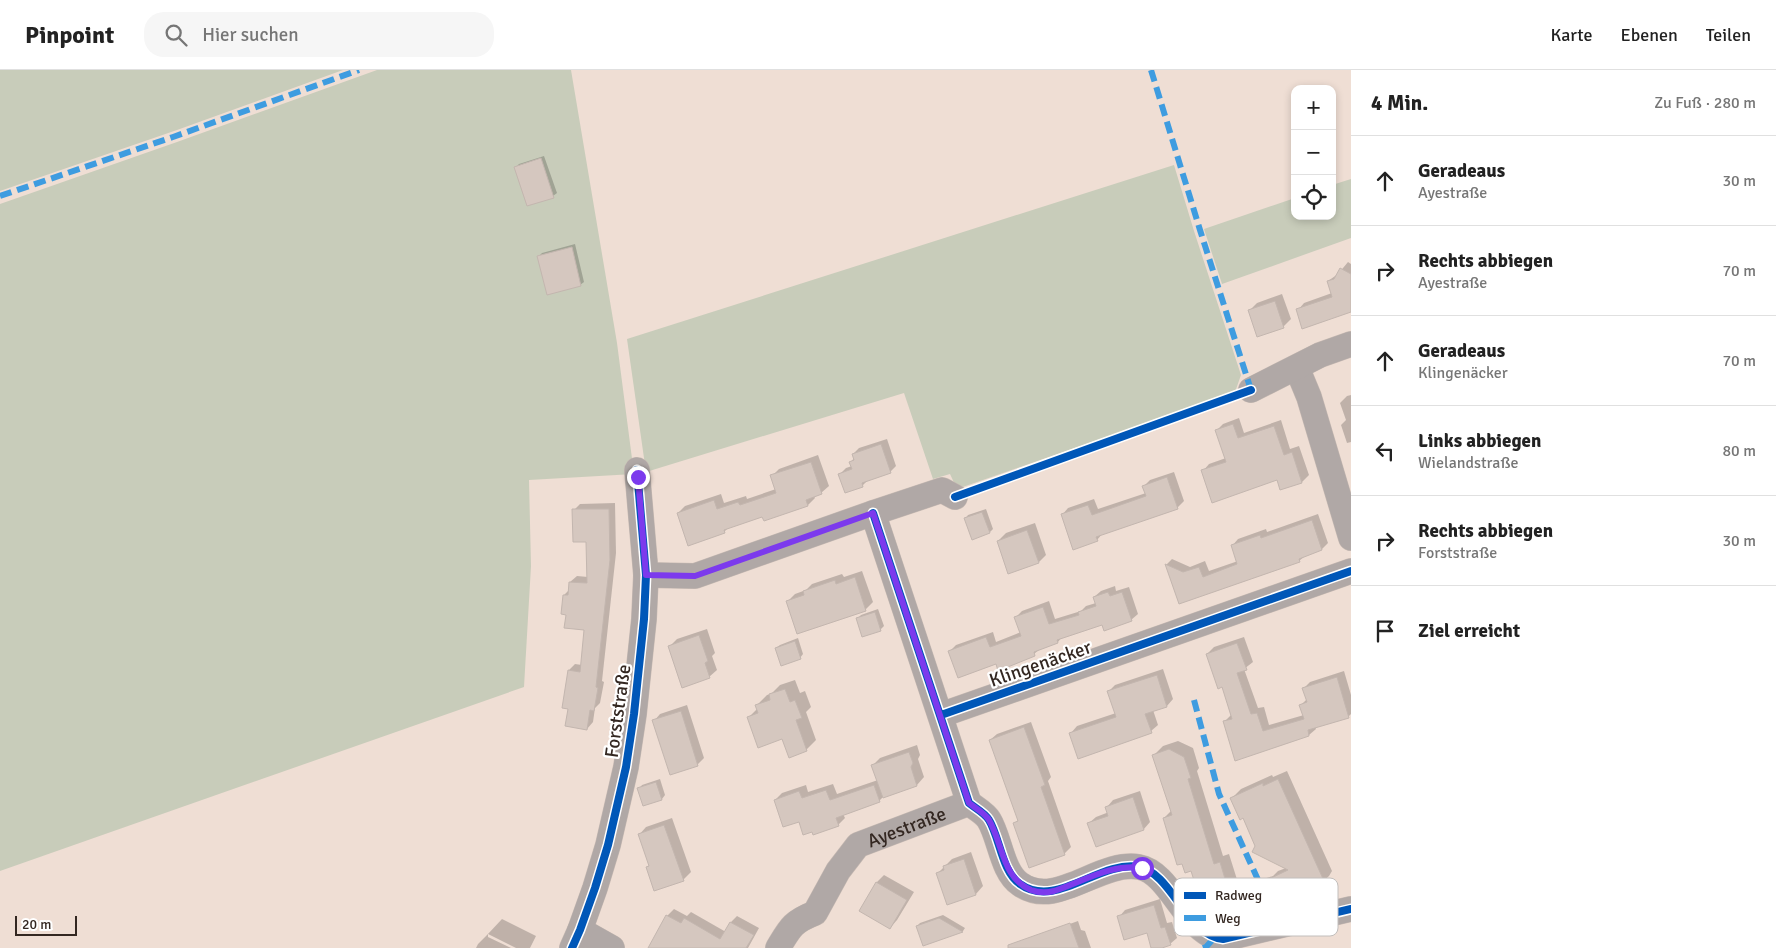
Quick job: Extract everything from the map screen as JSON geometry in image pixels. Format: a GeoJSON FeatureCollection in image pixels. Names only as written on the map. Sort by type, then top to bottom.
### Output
{"type":"FeatureCollection","features":[{"type":"Feature","properties":{"kind":"street"},"geometry":{"type":"LineString","coordinates":[[1251,390],[1320,355],[1351,344]]}},
{"type":"Feature","properties":{"kind":"street"},"geometry":{"type":"LineString","coordinates":[[1297,368],[1309,397],[1351,538]]}},
{"type":"Feature","properties":{"kind":"street","name":"Forststraße"},"geometry":{"type":"LineString","coordinates":[[612,948],[576,939],[608,845],[626,767],[640,662],[646,575],[637,470]]}},
{"type":"Feature","properties":{"kind":"street"},"geometry":{"type":"LineString","coordinates":[[646,575],[695,576],[942,490],[954,497]]}},
{"type":"Feature","properties":{"kind":"street"},"geometry":{"type":"LineString","coordinates":[[873,513],[941,715]]}},
{"type":"Feature","properties":{"kind":"street","name":"Klingenäcker"},"geometry":{"type":"LineString","coordinates":[[941,715],[1351,571]]}},
{"type":"Feature","properties":{"kind":"street","name":"Ayestraße"},"geometry":{"type":"LineString","coordinates":[[941,715],[969,803],[988,818],[1010,873],[1018,883],[1038,893],[1051,892],[1118,868],[1131,866],[1142,868],[1152,874],[1174,897]]}},
{"type":"Feature","properties":{"kind":"street","name":"Ayestraße"},"geometry":{"type":"LineString","coordinates":[[778,948],[790,927],[801,919],[815,913],[838,871],[858,845],[969,803]]}},
{"type":"Feature","properties":{"kind":"street","name":"Ayestraße"},"geometry":{"type":"LineString","coordinates":[[1338,912],[1351,909]]}},
{"type":"Feature","properties":{"kind":"street","name":"Ayestraße"},"geometry":{"type":"LineString","coordinates":[[1210,936],[1222,939],[1235,936]]}},
{"type":"Feature","properties":{"kind":"green space"},"geometry":{"type":"Polygon","coordinates":[[[0,70],[343,70],[0,191],[0,70]]]}},
{"type":"Feature","properties":{"kind":"green space"},"geometry":{"type":"Polygon","coordinates":[[[377,70],[571,70],[617,343],[634,474],[529,480],[531,566],[524,687],[0,871],[0,204],[377,70]]]}},
{"type":"Feature","properties":{"kind":"green space"},"geometry":{"type":"Polygon","coordinates":[[[1174,165],[1241,375],[1235,392],[957,489],[950,474],[933,479],[904,393],[646,472],[627,339],[1174,165]]]}},
{"type":"Feature","properties":{"kind":"green space"},"geometry":{"type":"Polygon","coordinates":[[[1351,179],[1351,238],[1222,284],[1204,229],[1291,199],[1291,220],[1336,220],[1336,184],[1351,179]]]}},
{"type":"Feature","properties":{"kind":"building"},"geometry":{"type":"Polygon","coordinates":[[[541,158],[554,198],[527,206],[514,167],[541,158]]]}},
{"type":"Feature","properties":{"kind":"building"},"geometry":{"type":"Polygon","coordinates":[[[572,247],[581,286],[547,295],[537,256],[572,247]]]}},
{"type":"Feature","properties":{"kind":"building"},"geometry":{"type":"Polygon","coordinates":[[[1340,268],[1351,274],[1351,312],[1302,329],[1296,309],[1332,297],[1327,281],[1334,279],[1340,268]]]}},
{"type":"Feature","properties":{"kind":"building"},"geometry":{"type":"Polygon","coordinates":[[[1275,301],[1284,328],[1257,337],[1248,310],[1275,301]]]}},
{"type":"Feature","properties":{"kind":"building"},"geometry":{"type":"Polygon","coordinates":[[[1233,424],[1238,438],[1274,426],[1284,455],[1292,452],[1302,483],[1280,490],[1277,480],[1212,503],[1201,470],[1226,462],[1215,430],[1233,424]]]}},
{"type":"Feature","properties":{"kind":"building"},"geometry":{"type":"Polygon","coordinates":[[[881,444],[891,473],[862,483],[863,487],[845,493],[838,474],[852,469],[849,462],[854,460],[852,454],[881,444]]]}},
{"type":"Feature","properties":{"kind":"building"},"geometry":{"type":"Polygon","coordinates":[[[811,462],[822,494],[806,500],[808,506],[764,521],[762,517],[724,530],[725,533],[688,546],[677,513],[714,500],[717,509],[738,502],[740,505],[776,493],[770,475],[811,462]]]}},
{"type":"Feature","properties":{"kind":"building"},"geometry":{"type":"Polygon","coordinates":[[[1167,477],[1178,509],[1096,537],[1098,541],[1073,550],[1061,514],[1088,505],[1092,515],[1146,496],[1142,486],[1167,477]]]}},
{"type":"Feature","properties":{"kind":"building"},"geometry":{"type":"Polygon","coordinates":[[[572,509],[609,509],[610,560],[596,687],[598,688],[594,711],[590,710],[587,730],[565,726],[568,709],[562,708],[568,670],[580,672],[584,630],[564,628],[566,615],[561,614],[563,595],[568,595],[569,582],[587,583],[586,542],[573,542],[572,509]]]}},
{"type":"Feature","properties":{"kind":"building"},"geometry":{"type":"Polygon","coordinates":[[[982,512],[990,533],[972,540],[964,518],[982,512]]]}},
{"type":"Feature","properties":{"kind":"building"},"geometry":{"type":"Polygon","coordinates":[[[1312,520],[1322,550],[1299,559],[1300,562],[1179,604],[1165,564],[1183,572],[1199,567],[1203,577],[1237,564],[1231,545],[1260,535],[1261,538],[1312,520]]]}},
{"type":"Feature","properties":{"kind":"building"},"geometry":{"type":"Polygon","coordinates":[[[1027,530],[1039,563],[1008,574],[997,541],[1027,530]]]}},
{"type":"Feature","properties":{"kind":"building"},"geometry":{"type":"Polygon","coordinates":[[[855,577],[866,611],[797,634],[786,601],[804,595],[803,591],[835,580],[836,584],[855,577]]]}},
{"type":"Feature","properties":{"kind":"building"},"geometry":{"type":"Polygon","coordinates":[[[1108,592],[1110,596],[1122,592],[1132,621],[1104,631],[1102,625],[1057,640],[1058,643],[1034,652],[1035,656],[998,671],[996,664],[958,678],[948,651],[986,637],[990,647],[1021,636],[1014,617],[1043,607],[1049,624],[1079,615],[1078,612],[1096,606],[1093,597],[1108,592]]]}},
{"type":"Feature","properties":{"kind":"building"},"geometry":{"type":"Polygon","coordinates":[[[875,612],[881,631],[862,637],[856,618],[875,612]]]}},
{"type":"Feature","properties":{"kind":"building"},"geometry":{"type":"Polygon","coordinates":[[[699,635],[708,661],[705,663],[710,678],[682,688],[668,646],[699,635]]]}},
{"type":"Feature","properties":{"kind":"building"},"geometry":{"type":"Polygon","coordinates":[[[795,641],[801,659],[781,666],[775,648],[795,641]]]}},
{"type":"Feature","properties":{"kind":"building"},"geometry":{"type":"Polygon","coordinates":[[[1237,643],[1247,670],[1237,673],[1251,714],[1257,713],[1263,731],[1304,719],[1299,705],[1307,702],[1302,688],[1337,677],[1349,718],[1308,730],[1309,736],[1235,761],[1223,721],[1232,719],[1222,687],[1218,689],[1206,654],[1237,643]]]}},
{"type":"Feature","properties":{"kind":"building"},"geometry":{"type":"Polygon","coordinates":[[[1157,675],[1167,707],[1145,714],[1152,733],[1078,759],[1069,733],[1116,717],[1107,691],[1157,675]]]}},
{"type":"Feature","properties":{"kind":"building"},"geometry":{"type":"Polygon","coordinates":[[[785,689],[790,702],[795,700],[802,718],[796,720],[807,751],[789,758],[782,739],[758,748],[747,717],[758,713],[755,705],[770,700],[769,694],[785,689]]]}},
{"type":"Feature","properties":{"kind":"building"},"geometry":{"type":"Polygon","coordinates":[[[681,711],[698,766],[670,775],[652,720],[681,711]]]}},
{"type":"Feature","properties":{"kind":"building"},"geometry":{"type":"Polygon","coordinates":[[[1024,727],[1045,785],[1041,787],[1065,855],[1029,868],[1013,823],[1018,821],[989,740],[1024,727]]]}},
{"type":"Feature","properties":{"kind":"building"},"geometry":{"type":"Polygon","coordinates":[[[1169,749],[1184,757],[1191,778],[1188,779],[1214,864],[1220,862],[1225,878],[1193,878],[1191,871],[1185,873],[1182,864],[1177,865],[1163,818],[1172,815],[1152,755],[1169,749]]]}},
{"type":"Feature","properties":{"kind":"building"},"geometry":{"type":"Polygon","coordinates":[[[909,752],[917,786],[883,798],[871,765],[909,752]]]}},
{"type":"Feature","properties":{"kind":"building"},"geometry":{"type":"Polygon","coordinates":[[[1278,779],[1323,878],[1271,878],[1288,870],[1252,852],[1255,846],[1243,818],[1240,820],[1230,798],[1263,783],[1263,786],[1278,779]]]}},
{"type":"Feature","properties":{"kind":"building"},"geometry":{"type":"Polygon","coordinates":[[[656,782],[662,800],[643,806],[637,788],[656,782]]]}},
{"type":"Feature","properties":{"kind":"building"},"geometry":{"type":"Polygon","coordinates":[[[874,785],[880,802],[836,818],[839,826],[813,835],[812,832],[803,835],[799,822],[783,827],[774,800],[799,791],[802,798],[826,790],[830,800],[874,785]]]}},
{"type":"Feature","properties":{"kind":"building"},"geometry":{"type":"Polygon","coordinates":[[[1133,797],[1144,830],[1096,847],[1087,823],[1108,816],[1105,807],[1133,797]]]}},
{"type":"Feature","properties":{"kind":"building"},"geometry":{"type":"Polygon","coordinates":[[[664,825],[684,881],[654,891],[646,867],[649,866],[638,834],[664,825]]]}},
{"type":"Feature","properties":{"kind":"building"},"geometry":{"type":"Polygon","coordinates":[[[964,859],[976,895],[947,905],[936,873],[944,870],[943,866],[964,859]]]}},
{"type":"Feature","properties":{"kind":"building"},"geometry":{"type":"Polygon","coordinates":[[[876,882],[907,900],[890,929],[859,911],[876,882]]]}},
{"type":"Feature","properties":{"kind":"building"},"geometry":{"type":"Polygon","coordinates":[[[1154,905],[1161,928],[1165,927],[1171,945],[1162,948],[1151,948],[1147,933],[1124,940],[1117,916],[1154,905]]]}},
{"type":"Feature","properties":{"kind":"building"},"geometry":{"type":"Polygon","coordinates":[[[666,915],[681,923],[684,918],[720,939],[730,922],[754,935],[746,948],[648,948],[666,915]]]}},
{"type":"Feature","properties":{"kind":"building"},"geometry":{"type":"Polygon","coordinates":[[[939,918],[963,932],[923,946],[916,926],[939,918]]]}},
{"type":"Feature","properties":{"kind":"building"},"geometry":{"type":"Polygon","coordinates":[[[1070,923],[1079,948],[1008,948],[1008,945],[1070,923]]]}},
{"type":"Feature","properties":{"kind":"marked path"},"geometry":{"type":"LineString","coordinates":[[0,196],[173,137],[359,70]]}},
{"type":"Feature","properties":{"kind":"marked path"},"geometry":{"type":"LineString","coordinates":[[1151,70],[1251,390],[1247,392]]}},
{"type":"Feature","properties":{"kind":"marked path"},"geometry":{"type":"LineString","coordinates":[[1194,700],[1219,794],[1257,878]]}},
{"type":"Feature","properties":{"kind":"marked path"},"geometry":{"type":"LineString","coordinates":[[1203,948],[1214,938]]}},
{"type":"Feature","properties":{"kind":"cycle path"},"geometry":{"type":"LineString","coordinates":[[955,497],[1251,390]]}},
{"type":"Feature","properties":{"kind":"cycle path"},"geometry":{"type":"LineString","coordinates":[[572,948],[595,888],[608,845],[626,767],[634,714],[644,619],[646,575],[637,470]]}},
{"type":"Feature","properties":{"kind":"cycle path"},"geometry":{"type":"LineString","coordinates":[[873,513],[969,803],[989,820],[1005,863],[1014,879],[1034,890],[1048,891],[1063,888],[1109,870],[1139,867],[1151,872],[1161,880],[1174,896]]}},
{"type":"Feature","properties":{"kind":"cycle path"},"geometry":{"type":"LineString","coordinates":[[941,715],[1351,571]]}},
{"type":"Feature","properties":{"kind":"cycle path"},"geometry":{"type":"LineString","coordinates":[[1338,912],[1351,909]]}},
{"type":"Feature","properties":{"kind":"cycle path"},"geometry":{"type":"LineString","coordinates":[[1213,936],[1223,939],[1236,936]]}},
{"type":"Feature","properties":{"kind":"route"},"geometry":{"type":"LineString","coordinates":[[638,477],[646,575],[695,576],[873,513],[969,803],[988,818],[1010,873],[1018,883],[1038,893],[1051,892],[1118,868],[1131,866],[1142,868]]}}]}
